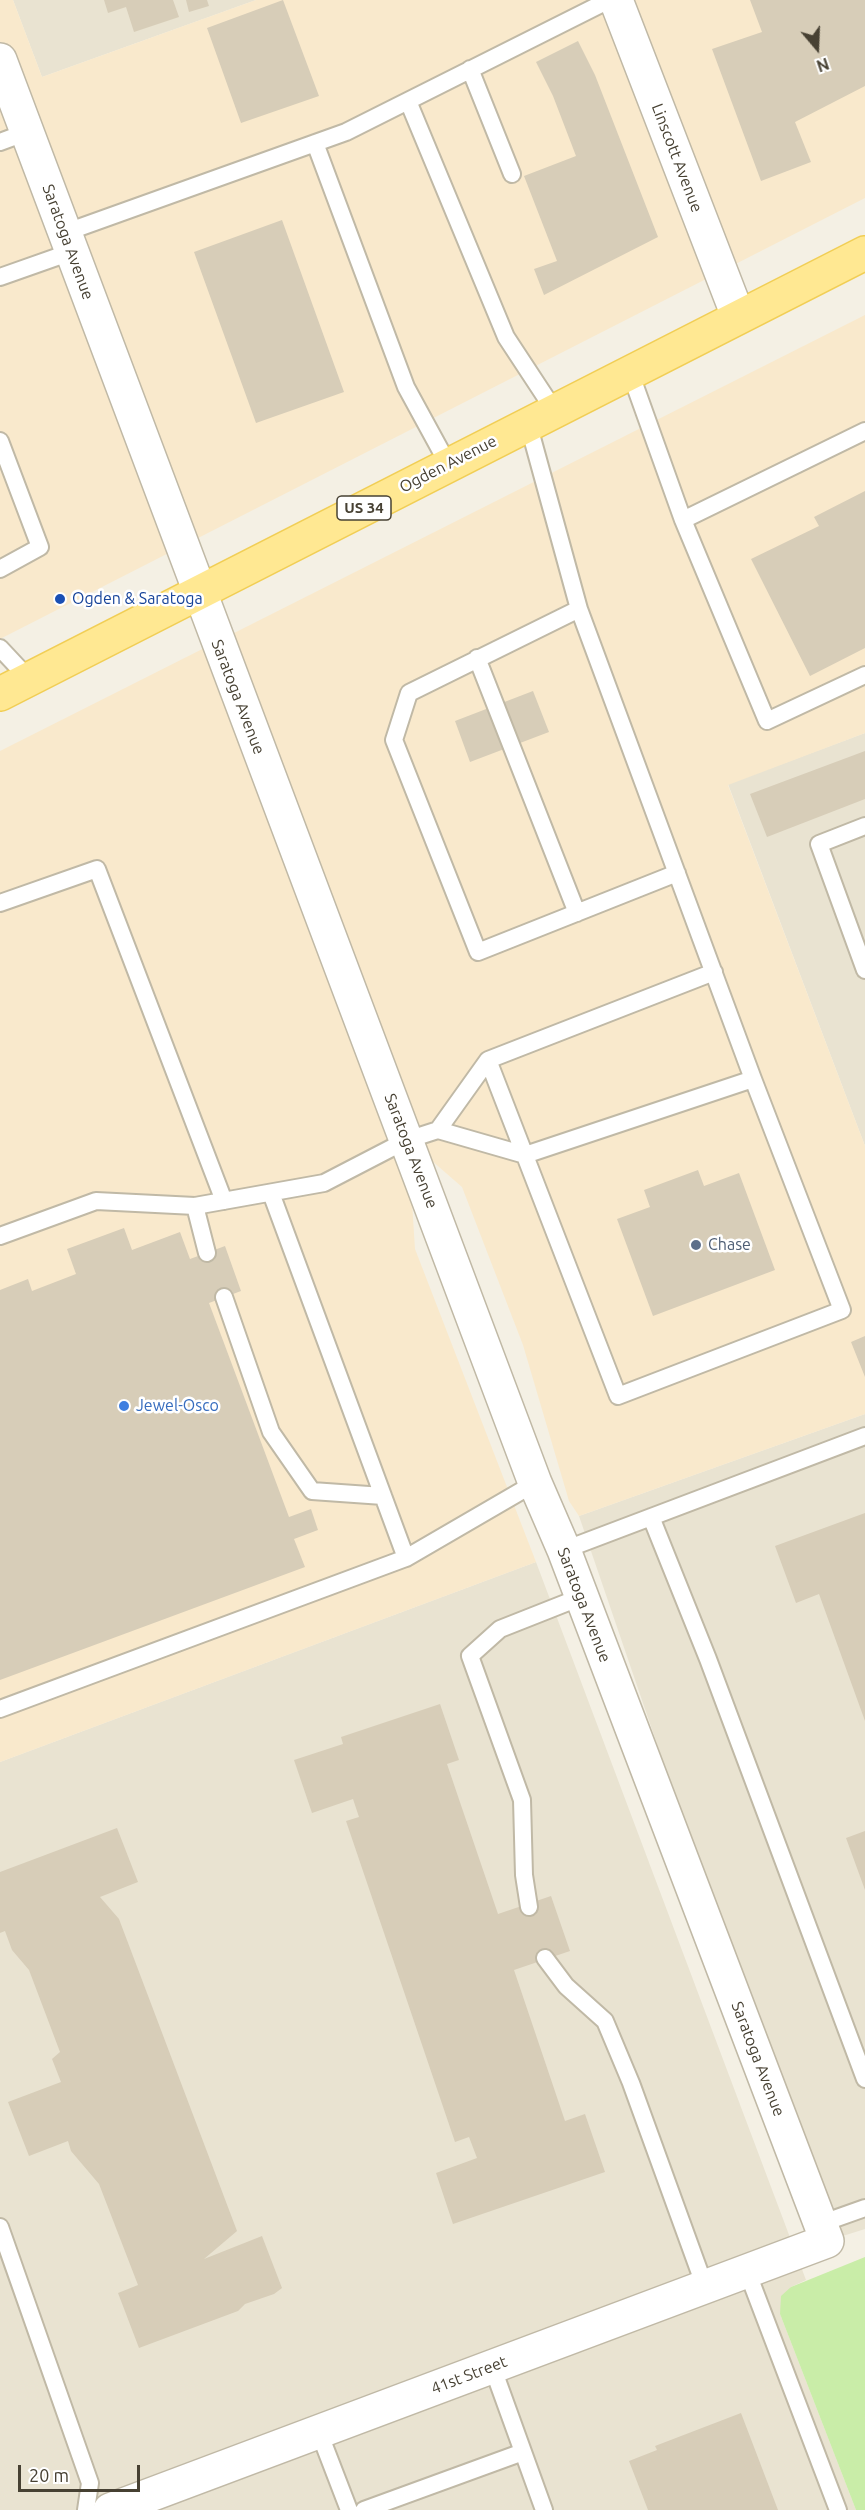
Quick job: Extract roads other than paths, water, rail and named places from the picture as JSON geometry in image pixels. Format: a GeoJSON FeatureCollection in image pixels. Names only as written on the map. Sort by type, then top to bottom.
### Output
{"type":"FeatureCollection","features":[{"type":"Feature","properties":{"kind":"main road","name":"Ogden Avenue"},"geometry":{"type":"LineString","coordinates":[[0,693],[865,253]]}},
{"type":"Feature","properties":{"kind":"street","name":"Linscott Avenue"},"geometry":{"type":"LineString","coordinates":[[616,0],[738,316]]}},
{"type":"Feature","properties":{"kind":"street","name":"Saratoga Avenue"},"geometry":{"type":"LineString","coordinates":[[0,60],[13,137],[68,242],[199,592],[422,1135],[535,1483],[564,1550],[824,2232]]}},
{"type":"Feature","properties":{"kind":"street","name":"41st Street"},"geometry":{"type":"LineString","coordinates":[[110,2510],[747,2271],[824,2232]]}},
{"type":"Feature","properties":{"kind":"lane"},"geometry":{"type":"LineString","coordinates":[[0,277],[68,242],[346,132],[609,0]]}},
{"type":"Feature","properties":{"kind":"lane"},"geometry":{"type":"LineString","coordinates":[[470,69],[512,174]]}},
{"type":"Feature","properties":{"kind":"lane"},"geometry":{"type":"LineString","coordinates":[[408,101],[541,417],[579,609],[753,1079],[842,1310],[618,1396],[488,1060]]}},
{"type":"Feature","properties":{"kind":"lane"},"geometry":{"type":"LineString","coordinates":[[315,143],[406,387],[448,464]]}},
{"type":"Feature","properties":{"kind":"lane"},"geometry":{"type":"LineString","coordinates":[[630,372],[683,520],[766,721],[865,675]]}},
{"type":"Feature","properties":{"kind":"lane"},"geometry":{"type":"LineString","coordinates":[[683,520],[865,430]]}},
{"type":"Feature","properties":{"kind":"lane"},"geometry":{"type":"LineString","coordinates":[[0,441],[40,547],[0,569]]}},
{"type":"Feature","properties":{"kind":"lane"},"geometry":{"type":"LineString","coordinates":[[579,609],[409,693],[394,740],[478,952],[677,873]]}},
{"type":"Feature","properties":{"kind":"lane"},"geometry":{"type":"LineString","coordinates":[[0,648],[29,679]]}},
{"type":"Feature","properties":{"kind":"lane"},"geometry":{"type":"LineString","coordinates":[[477,658],[577,913]]}},
{"type":"Feature","properties":{"kind":"lane"},"geometry":{"type":"LineString","coordinates":[[865,826],[819,844],[865,970]]}},
{"type":"Feature","properties":{"kind":"lane"},"geometry":{"type":"LineString","coordinates":[[0,903],[97,869],[224,1201]]}},
{"type":"Feature","properties":{"kind":"lane"},"geometry":{"type":"LineString","coordinates":[[0,1236],[96,1201],[195,1206],[324,1183],[422,1135],[488,1060],[714,972]]}},
{"type":"Feature","properties":{"kind":"lane"},"geometry":{"type":"LineString","coordinates":[[422,1135],[525,1155],[753,1079]]}},
{"type":"Feature","properties":{"kind":"lane"},"geometry":{"type":"LineString","coordinates":[[271,1193],[406,1558]]}},
{"type":"Feature","properties":{"kind":"lane"},"geometry":{"type":"LineString","coordinates":[[195,1206],[207,1253]]}},
{"type":"Feature","properties":{"kind":"lane"},"geometry":{"type":"LineString","coordinates":[[224,1297],[271,1432],[312,1491],[383,1496]]}},
{"type":"Feature","properties":{"kind":"lane"},"geometry":{"type":"LineString","coordinates":[[564,1550],[865,1436]]}},
{"type":"Feature","properties":{"kind":"lane"},"geometry":{"type":"LineString","coordinates":[[0,1709],[406,1558],[535,1483]]}},
{"type":"Feature","properties":{"kind":"lane"},"geometry":{"type":"LineString","coordinates":[[651,1517],[708,1659],[865,2079]]}},
{"type":"Feature","properties":{"kind":"lane"},"geometry":{"type":"LineString","coordinates":[[528,1907],[524,1875],[522,1800],[470,1656],[500,1629],[581,1597]]}},
{"type":"Feature","properties":{"kind":"lane"},"geometry":{"type":"LineString","coordinates":[[545,1958],[566,1986],[605,2021],[631,2083],[705,2287]]}},
{"type":"Feature","properties":{"kind":"lane"},"geometry":{"type":"LineString","coordinates":[[824,2232],[865,2208]]}},
{"type":"Feature","properties":{"kind":"lane"},"geometry":{"type":"LineString","coordinates":[[0,2227],[90,2483],[86,2510]]}},
{"type":"Feature","properties":{"kind":"lane"},"geometry":{"type":"LineString","coordinates":[[747,2271],[838,2510]]}},
{"type":"Feature","properties":{"kind":"lane"},"geometry":{"type":"LineString","coordinates":[[492,2366],[544,2510]]}},
{"type":"Feature","properties":{"kind":"lane"},"geometry":{"type":"LineString","coordinates":[[319,2432],[350,2510]]}},
{"type":"Feature","properties":{"kind":"lane"},"geometry":{"type":"LineString","coordinates":[[364,2510],[523,2452]]}},
{"type":"Feature","properties":{"kind":"place","name":"Ogden & Saratoga"},"geometry":{"type":"Point","coordinates":[60,599]}},
{"type":"Feature","properties":{"kind":"place","name":"Chase"},"geometry":{"type":"Point","coordinates":[696,1245]}},
{"type":"Feature","properties":{"kind":"place","name":"Jewel-Osco"},"geometry":{"type":"Point","coordinates":[124,1406]}}]}
